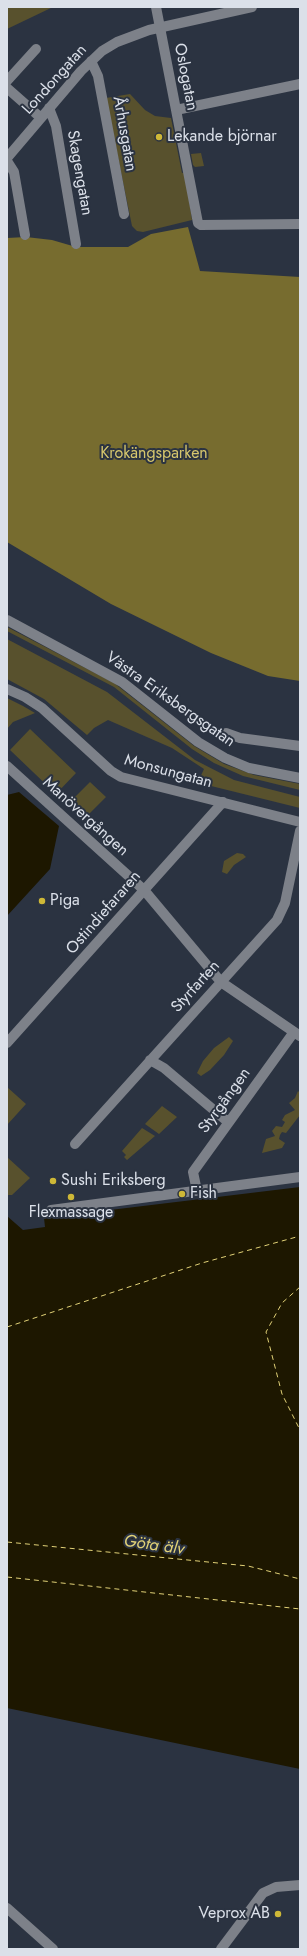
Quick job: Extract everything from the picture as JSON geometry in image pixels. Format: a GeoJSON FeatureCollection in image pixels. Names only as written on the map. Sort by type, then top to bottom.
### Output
{"type":"FeatureCollection","features":[{"type":"Feature","properties":{"kind":"street","name":"Oslogatan"},"geometry":{"type":"LineString","coordinates":[[156,7],[198,223],[201,225],[300,224]]}},
{"type":"Feature","properties":{"kind":"street","name":"Londongatan"},"geometry":{"type":"LineString","coordinates":[[7,158],[91,61],[117,42],[130,36],[160,28],[252,7]]}},
{"type":"Feature","properties":{"kind":"street"},"geometry":{"type":"LineString","coordinates":[[7,81],[36,49]]}},
{"type":"Feature","properties":{"kind":"street","name":"Århusgatan"},"geometry":{"type":"LineString","coordinates":[[91,61],[98,76],[124,214]]}},
{"type":"Feature","properties":{"kind":"street"},"geometry":{"type":"LineString","coordinates":[[176,110],[300,84]]}},
{"type":"Feature","properties":{"kind":"street"},"geometry":{"type":"LineString","coordinates":[[7,88],[41,118]]}},
{"type":"Feature","properties":{"kind":"street","name":"Skagengatan"},"geometry":{"type":"LineString","coordinates":[[49,108],[56,126],[76,244]]}},
{"type":"Feature","properties":{"kind":"street"},"geometry":{"type":"LineString","coordinates":[[7,161],[14,172],[25,235]]}},
{"type":"Feature","properties":{"kind":"street","name":"Västra Eriksbergsgatan"},"geometry":{"type":"LineString","coordinates":[[7,620],[122,682],[198,742],[225,758],[249,768],[300,778]]}},
{"type":"Feature","properties":{"kind":"street","name":"Monsungatan"},"geometry":{"type":"LineString","coordinates":[[7,689],[25,697],[42,708],[111,771],[121,777],[300,822]]}},
{"type":"Feature","properties":{"kind":"street"},"geometry":{"type":"LineString","coordinates":[[226,733],[240,738],[300,746]]}},
{"type":"Feature","properties":{"kind":"street","name":"Manövergången"},"geometry":{"type":"LineString","coordinates":[[7,766],[144,890],[221,982],[297,1034]]}},
{"type":"Feature","properties":{"kind":"street","name":"Ostindiefararen"},"geometry":{"type":"LineString","coordinates":[[7,1043],[223,802]]}},
{"type":"Feature","properties":{"kind":"street","name":"Styrfarten"},"geometry":{"type":"LineString","coordinates":[[75,1144],[277,920],[285,902],[300,831]]}},
{"type":"Feature","properties":{"kind":"street","name":"Styrgången"},"geometry":{"type":"LineString","coordinates":[[197,1191],[193,1172],[228,1122],[297,1034]]}},
{"type":"Feature","properties":{"kind":"street"},"geometry":{"type":"LineString","coordinates":[[150,1060],[164,1068],[228,1122]]}},
{"type":"Feature","properties":{"kind":"street"},"geometry":{"type":"LineString","coordinates":[[51,1210],[300,1176]]}},
{"type":"Feature","properties":{"kind":"street"},"geometry":{"type":"LineString","coordinates":[[221,1949],[263,1893],[276,1887],[300,1885]]}},
{"type":"Feature","properties":{"kind":"street"},"geometry":{"type":"LineString","coordinates":[[7,1908],[53,1949]]}},
{"type":"Feature","properties":{"kind":"shaded area"},"geometry":{"type":"Polygon","coordinates":[[[7,7],[53,7],[7,29],[7,7]]]}},
{"type":"Feature","properties":{"kind":"shaded area"},"geometry":{"type":"Polygon","coordinates":[[[130,94],[145,110],[155,116],[171,118],[182,173],[185,172],[192,220],[143,232],[137,231],[132,226],[106,98],[130,94]]]}},
{"type":"Feature","properties":{"kind":"shaded area"},"geometry":{"type":"Polygon","coordinates":[[[201,153],[204,166],[195,167],[193,165],[191,154],[201,153]]]}},
{"type":"Feature","properties":{"kind":"shaded area"},"geometry":{"type":"Polygon","coordinates":[[[7,627],[114,683],[194,746],[224,764],[254,775],[300,784],[300,790],[243,776],[214,763],[192,749],[114,687],[7,631],[7,627]]]}},
{"type":"Feature","properties":{"kind":"shaded area"},"geometry":{"type":"Polygon","coordinates":[[[7,639],[107,692],[195,760],[234,780],[300,797],[300,808],[199,783],[198,782],[204,769],[172,748],[108,720],[94,728],[87,735],[44,699],[7,679],[7,639]]]}},
{"type":"Feature","properties":{"kind":"shaded area"},"geometry":{"type":"Polygon","coordinates":[[[7,698],[35,713],[13,722],[7,729],[7,698]]]}},
{"type":"Feature","properties":{"kind":"shaded area"},"geometry":{"type":"Polygon","coordinates":[[[30,729],[76,773],[56,794],[10,750],[30,729]]]}},
{"type":"Feature","properties":{"kind":"shaded area"},"geometry":{"type":"Polygon","coordinates":[[[90,782],[106,797],[88,815],[72,800],[90,782]]]}},
{"type":"Feature","properties":{"kind":"shaded area"},"geometry":{"type":"Polygon","coordinates":[[[237,853],[243,854],[246,857],[234,865],[227,874],[222,872],[224,861],[237,853]]]}},
{"type":"Feature","properties":{"kind":"shaded area"},"geometry":{"type":"Polygon","coordinates":[[[229,1037],[233,1041],[224,1055],[210,1070],[201,1076],[197,1073],[203,1061],[214,1048],[229,1037]]]}},
{"type":"Feature","properties":{"kind":"shaded area"},"geometry":{"type":"Polygon","coordinates":[[[7,1087],[26,1104],[7,1125],[7,1087]]]}},
{"type":"Feature","properties":{"kind":"shaded area"},"geometry":{"type":"Polygon","coordinates":[[[298,1091],[300,1093],[300,1115],[286,1133],[282,1132],[280,1135],[279,1139],[285,1143],[282,1148],[262,1153],[266,1139],[275,1136],[272,1131],[276,1126],[282,1127],[285,1122],[282,1120],[285,1115],[295,1110],[289,1103],[295,1098],[298,1091]]]}},
{"type":"Feature","properties":{"kind":"shaded area"},"geometry":{"type":"Polygon","coordinates":[[[162,1106],[177,1117],[159,1134],[145,1124],[162,1106]]]}},
{"type":"Feature","properties":{"kind":"shaded area"},"geometry":{"type":"Polygon","coordinates":[[[142,1128],[155,1136],[127,1160],[124,1157],[126,1155],[122,1151],[142,1128]]]}},
{"type":"Feature","properties":{"kind":"shaded area"},"geometry":{"type":"Polygon","coordinates":[[[7,1157],[30,1178],[12,1195],[7,1195],[7,1157]]]}},
{"type":"Feature","properties":{"kind":"green space","name":"Krokängsparken"},"geometry":{"type":"Polygon","coordinates":[[[188,227],[200,271],[300,277],[300,681],[268,676],[211,653],[111,604],[7,542],[7,238],[26,237],[52,240],[76,247],[128,247],[151,234],[188,227]]]}},
{"type":"Feature","properties":{"kind":"water"},"geometry":{"type":"Polygon","coordinates":[[[19,792],[59,826],[50,869],[7,916],[7,795],[19,792]]]}},
{"type":"Feature","properties":{"kind":"water","name":"Göta älv"},"geometry":{"type":"Polygon","coordinates":[[[300,1187],[300,1769],[7,1708],[7,1216],[23,1230],[45,1227],[44,1218],[300,1187]]]}},
{"type":"Feature","properties":{"kind":"ferry route"},"geometry":{"type":"LineString","coordinates":[[7,1327],[202,1263],[300,1236]]}},
{"type":"Feature","properties":{"kind":"ferry route"},"geometry":{"type":"LineString","coordinates":[[300,1287],[282,1303],[266,1332],[282,1394],[300,1430]]}},
{"type":"Feature","properties":{"kind":"ferry route"},"geometry":{"type":"LineString","coordinates":[[7,1542],[248,1566],[300,1579]]}},
{"type":"Feature","properties":{"kind":"ferry route"},"geometry":{"type":"LineString","coordinates":[[7,1577],[300,1609]]}},
{"type":"Feature","properties":{"kind":"place","name":"Lekande björnar"},"geometry":{"type":"Point","coordinates":[159,137]}},
{"type":"Feature","properties":{"kind":"place","name":"Piga"},"geometry":{"type":"Point","coordinates":[42,901]}},
{"type":"Feature","properties":{"kind":"place","name":"Sushi Eriksberg"},"geometry":{"type":"Point","coordinates":[53,1181]}},
{"type":"Feature","properties":{"kind":"place","name":"Fish"},"geometry":{"type":"Point","coordinates":[182,1194]}},
{"type":"Feature","properties":{"kind":"place","name":"Flexmassage"},"geometry":{"type":"Point","coordinates":[71,1197]}},
{"type":"Feature","properties":{"kind":"place","name":"Veprox AB"},"geometry":{"type":"Point","coordinates":[278,1914]}}]}
